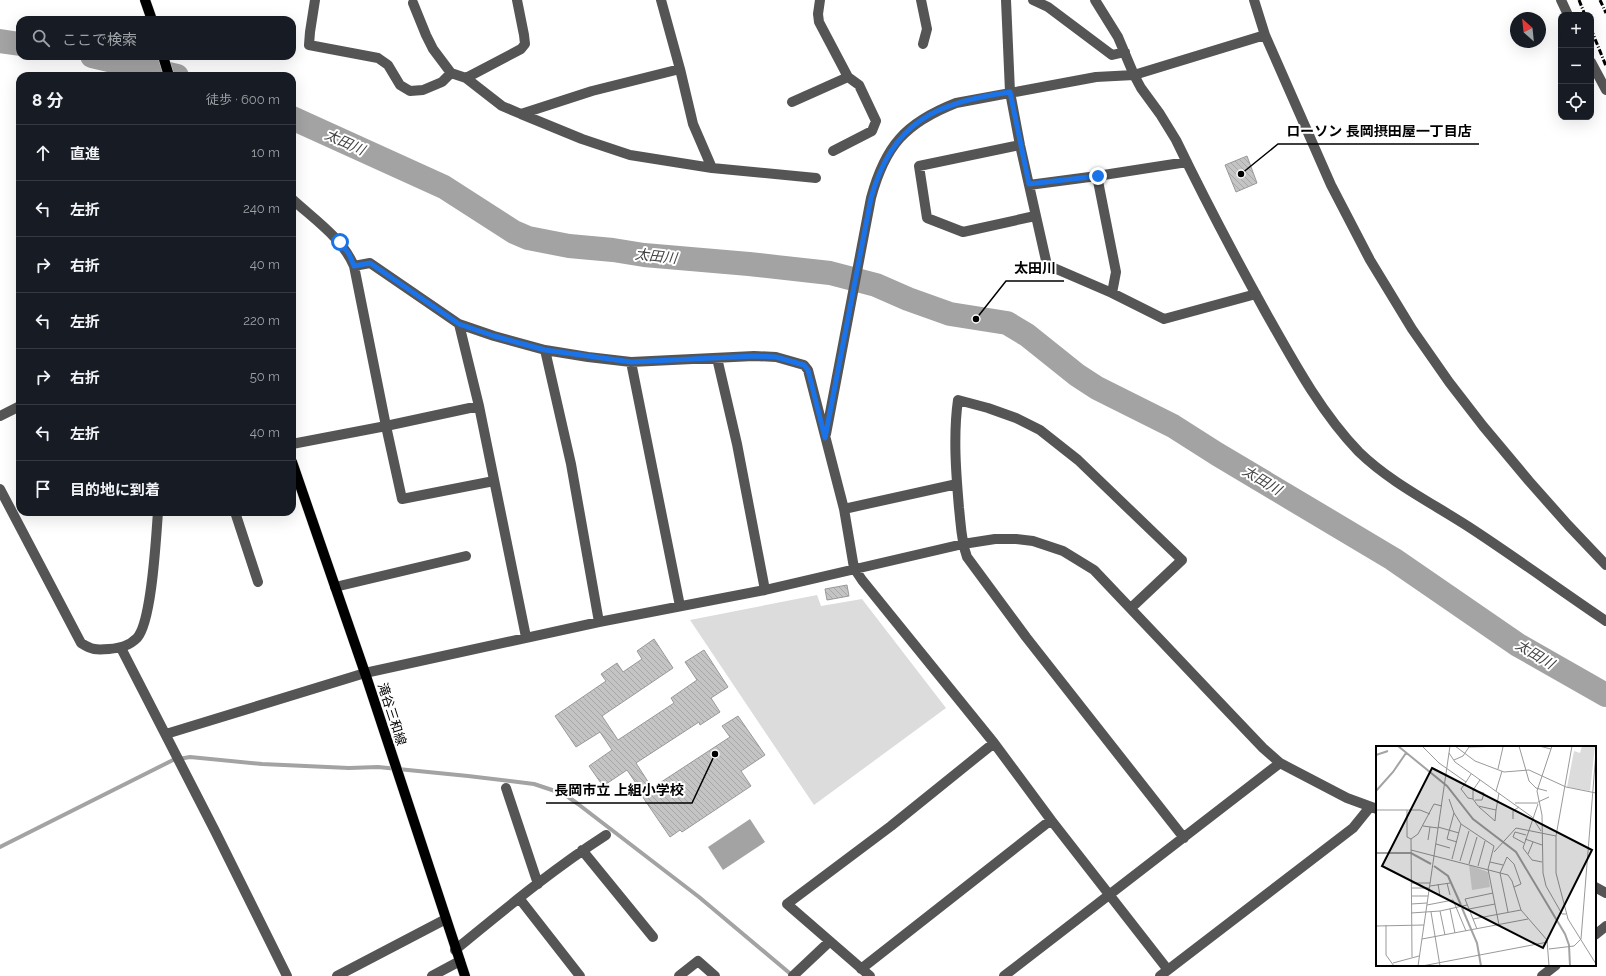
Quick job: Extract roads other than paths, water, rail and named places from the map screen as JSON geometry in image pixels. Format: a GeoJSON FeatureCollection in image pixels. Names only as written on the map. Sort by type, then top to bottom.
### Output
{"type":"FeatureCollection","features":[{"type":"Feature","properties":{"kind":"main road"},"geometry":{"type":"LineString","coordinates":[[145,0],[151,16]]}},
{"type":"Feature","properties":{"kind":"main road"},"geometry":{"type":"LineString","coordinates":[[164,60],[168,72]]}},
{"type":"Feature","properties":{"kind":"main road","name":"滝谷三和線"},"geometry":{"type":"LineString","coordinates":[[296,474],[365,673],[455,950],[465,976]]}},
{"type":"Feature","properties":{"kind":"street"},"geometry":{"type":"LineString","coordinates":[[315,0],[309,45],[378,58],[388,64],[400,85],[410,91],[423,90],[442,82],[451,72]]}},
{"type":"Feature","properties":{"kind":"street"},"geometry":{"type":"LineString","coordinates":[[424,0],[413,2],[426,36],[433,49],[451,72],[466,78],[502,106],[582,139],[630,154],[712,168],[816,178]]}},
{"type":"Feature","properties":{"kind":"street"},"geometry":{"type":"LineString","coordinates":[[466,78],[521,49],[524,44],[524,35],[517,0]]}},
{"type":"Feature","properties":{"kind":"street"},"geometry":{"type":"LineString","coordinates":[[660,0],[680,69],[693,124],[712,168]]}},
{"type":"Feature","properties":{"kind":"street"},"geometry":{"type":"LineString","coordinates":[[820,0],[818,14],[819,22],[848,77],[858,85],[876,121],[872,131],[833,151]]}},
{"type":"Feature","properties":{"kind":"street"},"geometry":{"type":"LineString","coordinates":[[921,0],[927,29],[923,44]]}},
{"type":"Feature","properties":{"kind":"street"},"geometry":{"type":"LineString","coordinates":[[1006,0],[1010,92],[1035,216],[1047,265],[1112,293],[1164,319],[1256,294]]}},
{"type":"Feature","properties":{"kind":"street"},"geometry":{"type":"LineString","coordinates":[[1033,0],[1048,7],[1112,55],[1125,52]]}},
{"type":"Feature","properties":{"kind":"street"},"geometry":{"type":"LineString","coordinates":[[1095,0],[1118,37],[1134,75],[1176,140],[1186,162],[1284,344],[1327,412],[1343,434],[1381,471],[1485,537],[1554,587],[1606,621]]}},
{"type":"Feature","properties":{"kind":"street"},"geometry":{"type":"LineString","coordinates":[[1254,0],[1265,35],[1331,185],[1370,260],[1412,329],[1449,382],[1528,481],[1573,531],[1606,564]]}},
{"type":"Feature","properties":{"kind":"street"},"geometry":{"type":"LineString","coordinates":[[1561,0],[1567,12]]}},
{"type":"Feature","properties":{"kind":"street"},"geometry":{"type":"LineString","coordinates":[[825,438],[867,218],[875,184],[881,169],[896,142],[907,130],[936,110],[956,103],[1096,77],[1134,75],[1265,35]]}},
{"type":"Feature","properties":{"kind":"street"},"geometry":{"type":"LineString","coordinates":[[1594,68],[1606,90]]}},
{"type":"Feature","properties":{"kind":"street"},"geometry":{"type":"LineString","coordinates":[[521,114],[592,91],[680,69]]}},
{"type":"Feature","properties":{"kind":"street"},"geometry":{"type":"LineString","coordinates":[[792,102],[848,77]]}},
{"type":"Feature","properties":{"kind":"street"},"geometry":{"type":"LineString","coordinates":[[1020,145],[919,166],[927,218],[963,232],[1035,216]]}},
{"type":"Feature","properties":{"kind":"street"},"geometry":{"type":"LineString","coordinates":[[1029,184],[1098,176],[1186,162]]}},
{"type":"Feature","properties":{"kind":"street"},"geometry":{"type":"LineString","coordinates":[[1098,176],[1116,272],[1112,293]]}},
{"type":"Feature","properties":{"kind":"street"},"geometry":{"type":"LineString","coordinates":[[296,203],[340,242],[349,254],[354,266],[402,499],[494,480]]}},
{"type":"Feature","properties":{"kind":"street"},"geometry":{"type":"LineString","coordinates":[[166,734],[365,673],[526,637],[765,590],[854,568],[963,544],[995,539],[1016,539],[1033,541],[1063,551],[1094,570],[1258,743],[1280,763],[1303,774],[1320,785],[1374,808],[1353,828],[1164,973],[1110,895],[1051,820],[994,743],[862,580],[854,568],[844,510],[808,370],[804,365],[776,357],[754,356],[631,362],[545,350],[494,336],[459,324],[370,263],[354,266]]}},
{"type":"Feature","properties":{"kind":"street"},"geometry":{"type":"LineString","coordinates":[[459,324],[479,406],[526,637]]}},
{"type":"Feature","properties":{"kind":"street"},"geometry":{"type":"LineString","coordinates":[[545,350],[571,464],[599,622]]}},
{"type":"Feature","properties":{"kind":"street"},"geometry":{"type":"LineString","coordinates":[[718,358],[737,444],[765,590]]}},
{"type":"Feature","properties":{"kind":"street"},"geometry":{"type":"LineString","coordinates":[[631,362],[680,606]]}},
{"type":"Feature","properties":{"kind":"street"},"geometry":{"type":"LineString","coordinates":[[1131,608],[1182,560],[1078,460],[1040,430],[1016,418],[988,408],[958,400],[956,416],[957,484],[963,544],[967,557],[1026,637],[1184,838]]}},
{"type":"Feature","properties":{"kind":"street"},"geometry":{"type":"LineString","coordinates":[[296,443],[479,406]]}},
{"type":"Feature","properties":{"kind":"street"},"geometry":{"type":"LineString","coordinates":[[0,416],[16,408]]}},
{"type":"Feature","properties":{"kind":"street"},"geometry":{"type":"LineString","coordinates":[[844,510],[957,484]]}},
{"type":"Feature","properties":{"kind":"street"},"geometry":{"type":"LineString","coordinates":[[0,489],[80,642],[94,650],[121,648],[136,639],[142,631],[153,575],[158,516]]}},
{"type":"Feature","properties":{"kind":"street"},"geometry":{"type":"LineString","coordinates":[[236,516],[258,582]]}},
{"type":"Feature","properties":{"kind":"street"},"geometry":{"type":"LineString","coordinates":[[335,587],[466,556]]}},
{"type":"Feature","properties":{"kind":"street"},"geometry":{"type":"LineString","coordinates":[[121,648],[166,734],[286,976]]}},
{"type":"Feature","properties":{"kind":"street"},"geometry":{"type":"LineString","coordinates":[[870,976],[787,904],[891,826],[994,743]]}},
{"type":"Feature","properties":{"kind":"street"},"geometry":{"type":"LineString","coordinates":[[1004,976],[1280,763]]}},
{"type":"Feature","properties":{"kind":"street"},"geometry":{"type":"LineString","coordinates":[[506,788],[538,884]]}},
{"type":"Feature","properties":{"kind":"street"},"geometry":{"type":"LineString","coordinates":[[861,969],[1051,820]]}},
{"type":"Feature","properties":{"kind":"street"},"geometry":{"type":"LineString","coordinates":[[455,950],[519,898],[582,850],[606,834]]}},
{"type":"Feature","properties":{"kind":"street"},"geometry":{"type":"LineString","coordinates":[[582,850],[653,937]]}},
{"type":"Feature","properties":{"kind":"street"},"geometry":{"type":"LineString","coordinates":[[1596,887],[1606,893]]}},
{"type":"Feature","properties":{"kind":"street"},"geometry":{"type":"LineString","coordinates":[[519,898],[580,976]]}},
{"type":"Feature","properties":{"kind":"street"},"geometry":{"type":"LineString","coordinates":[[337,976],[446,919]]}},
{"type":"Feature","properties":{"kind":"street"},"geometry":{"type":"LineString","coordinates":[[1596,934],[1606,926]]}},
{"type":"Feature","properties":{"kind":"street"},"geometry":{"type":"LineString","coordinates":[[793,976],[829,942]]}},
{"type":"Feature","properties":{"kind":"street"},"geometry":{"type":"LineString","coordinates":[[432,976],[460,961]]}},
{"type":"Feature","properties":{"kind":"street"},"geometry":{"type":"LineString","coordinates":[[679,976],[698,961],[715,976]]}},
{"type":"Feature","properties":{"kind":"street"},"geometry":{"type":"LineString","coordinates":[[1542,976],[1555,966]]}},
{"type":"Feature","properties":{"kind":"waterway","name":"太田川"},"geometry":{"type":"LineString","coordinates":[[0,41],[16,43]]}},
{"type":"Feature","properties":{"kind":"waterway","name":"太田川"},"geometry":{"type":"LineString","coordinates":[[109,60],[160,72]]}},
{"type":"Feature","properties":{"kind":"waterway","name":"太田川"},"geometry":{"type":"LineString","coordinates":[[296,120],[444,187],[514,232],[528,238],[569,246],[613,250],[644,255],[830,273],[876,285],[908,299],[950,314],[1007,323],[1027,335],[1077,375],[1097,388],[1173,426],[1393,559],[1518,645],[1606,695]]}},
{"type":"Feature","properties":{"kind":"waterway"},"geometry":{"type":"LineString","coordinates":[[0,847],[173,760],[190,757],[262,764],[349,768],[378,767],[534,784],[564,794],[578,804],[699,897],[793,976]]}},
{"type":"Feature","properties":{"kind":"railway"},"geometry":{"type":"LineString","coordinates":[[1579,0],[1584,12]]}},
{"type":"Feature","properties":{"kind":"railway"},"geometry":{"type":"LineString","coordinates":[[1600,0],[1606,13]]}},
{"type":"Feature","properties":{"kind":"railway"},"geometry":{"type":"LineString","coordinates":[[1594,36],[1606,66]]}},
{"type":"Feature","properties":{"kind":"place","name":"ローソン 長岡摂田屋一丁目店"},"geometry":{"type":"Point","coordinates":[1241,174]}},
{"type":"Feature","properties":{"kind":"place","name":"太田川"},"geometry":{"type":"Point","coordinates":[976,319]}},
{"type":"Feature","properties":{"kind":"place","name":"長岡市立 上組小学校"},"geometry":{"type":"Point","coordinates":[715,754]}}]}
